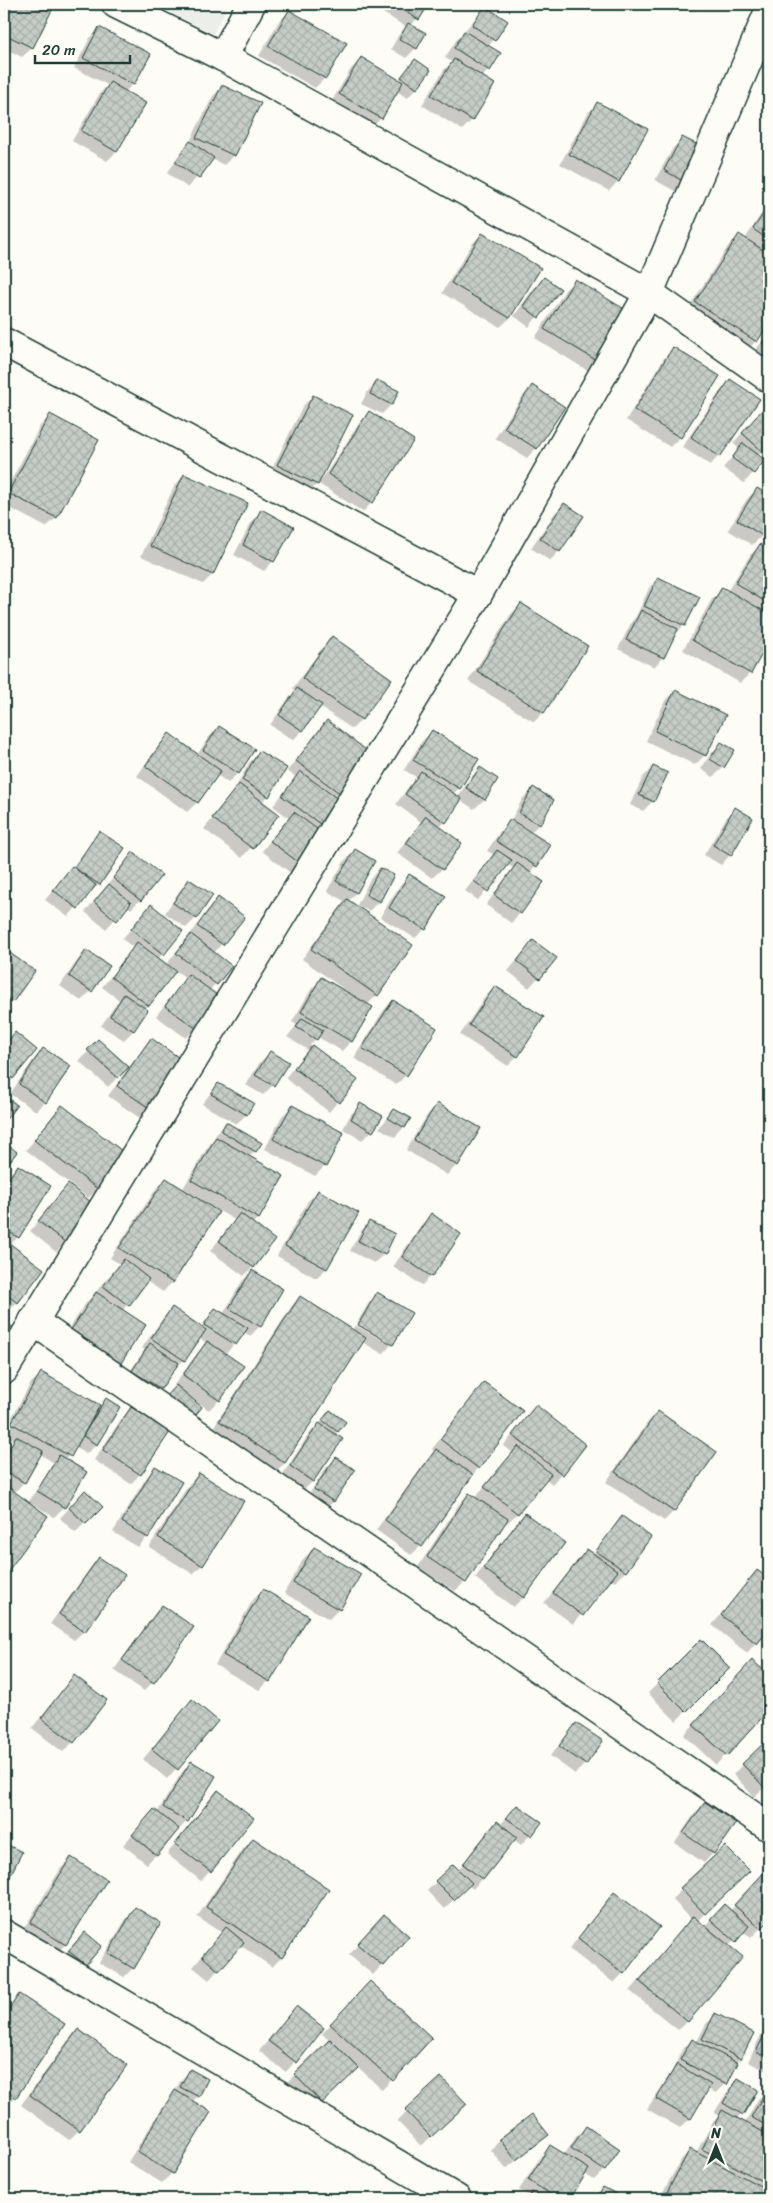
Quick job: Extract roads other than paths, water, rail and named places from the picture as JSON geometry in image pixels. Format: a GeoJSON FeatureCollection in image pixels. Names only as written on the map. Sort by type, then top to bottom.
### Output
{"type":"FeatureCollection","features":[{"type":"Feature","properties":{"kind":"street"},"geometry":{"type":"LineString","coordinates":[[116,4],[223,57],[648,293],[769,378]]}},
{"type":"Feature","properties":{"kind":"street"},"geometry":{"type":"LineString","coordinates":[[223,57],[250,4]]}},
{"type":"Feature","properties":{"kind":"street"},"geometry":{"type":"LineString","coordinates":[[4,1370],[478,594],[648,293],[769,11]]}},
{"type":"Feature","properties":{"kind":"street"},"geometry":{"type":"LineString","coordinates":[[4,342],[478,594]]}},
{"type":"Feature","properties":{"kind":"street"},"geometry":{"type":"LineString","coordinates":[[33,1321],[769,1827]]}},
{"type":"Feature","properties":{"kind":"street"},"geometry":{"type":"LineString","coordinates":[[4,1934],[457,2199]]}}]}
